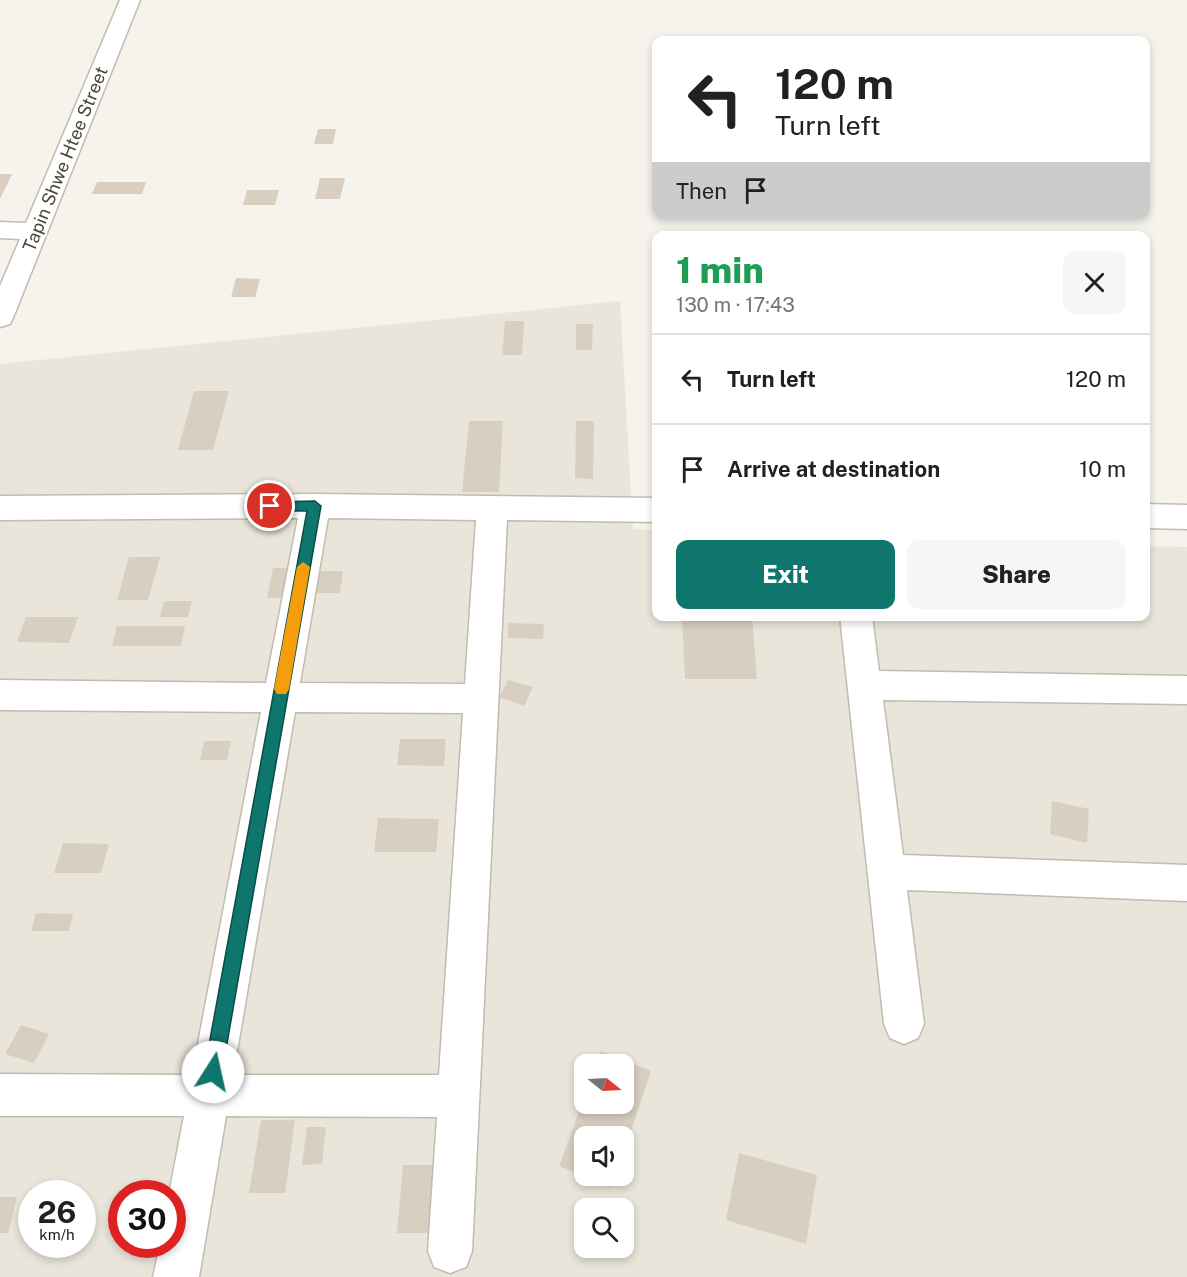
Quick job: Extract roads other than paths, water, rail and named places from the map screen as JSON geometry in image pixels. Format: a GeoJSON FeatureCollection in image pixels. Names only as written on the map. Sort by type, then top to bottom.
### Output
{"type":"FeatureCollection","features":[{"type":"Feature","properties":{"kind":"street","name":"Tapin Shwe Htee Street"},"geometry":{"type":"LineString","coordinates":[[0,318],[130,0]]}},
{"type":"Feature","properties":{"kind":"street"},"geometry":{"type":"LineString","coordinates":[[0,230],[36,231]]}},
{"type":"Feature","properties":{"kind":"street"},"geometry":{"type":"LineString","coordinates":[[0,508],[315,506],[652,510]]}},
{"type":"Feature","properties":{"kind":"street"},"geometry":{"type":"LineString","coordinates":[[176,1277],[315,506]]}},
{"type":"Feature","properties":{"kind":"street"},"geometry":{"type":"LineString","coordinates":[[450,1251],[492,508]]}},
{"type":"Feature","properties":{"kind":"street"},"geometry":{"type":"LineString","coordinates":[[1150,516],[1187,517]]}},
{"type":"Feature","properties":{"kind":"street"},"geometry":{"type":"LineString","coordinates":[[857,621],[904,1024]]}},
{"type":"Feature","properties":{"kind":"street"},"geometry":{"type":"LineString","coordinates":[[864,686],[1187,690]]}},
{"type":"Feature","properties":{"kind":"street"},"geometry":{"type":"LineString","coordinates":[[0,695],[481,699]]}},
{"type":"Feature","properties":{"kind":"street"},"geometry":{"type":"LineString","coordinates":[[886,872],[1187,883]]}},
{"type":"Feature","properties":{"kind":"street"},"geometry":{"type":"LineString","coordinates":[[0,1095],[459,1096]]}}]}
